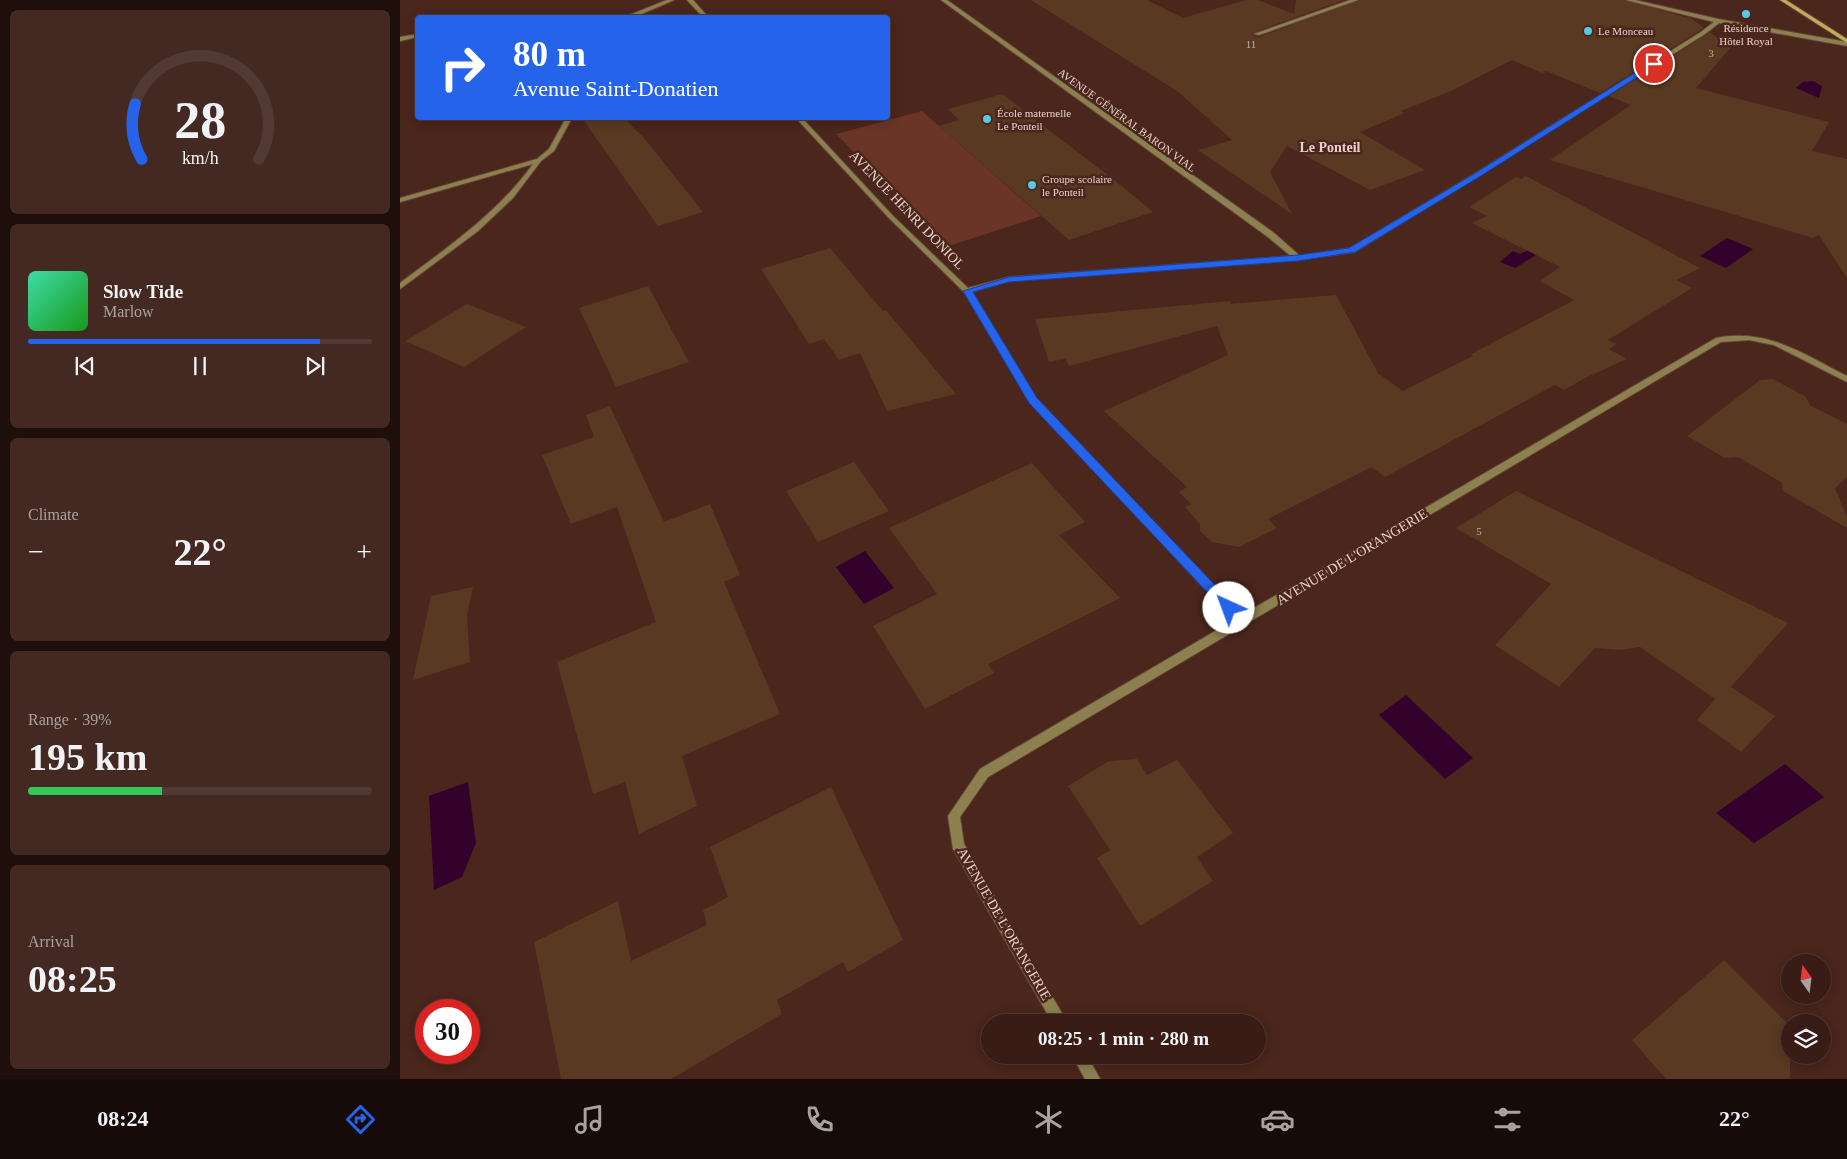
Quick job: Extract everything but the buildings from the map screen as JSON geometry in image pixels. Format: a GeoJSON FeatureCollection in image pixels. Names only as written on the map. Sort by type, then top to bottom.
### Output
{"type":"FeatureCollection","features":[{"type":"Feature","properties":{"kind":"street"},"geometry":{"type":"LineString","coordinates":[[631,15],[671,0]]}},
{"type":"Feature","properties":{"kind":"street"},"geometry":{"type":"LineString","coordinates":[[690,0],[704,15]]}},
{"type":"Feature","properties":{"kind":"street","name":"AVENUE GÉNÉRAL BARON VIAL"},"geometry":{"type":"LineString","coordinates":[[944,0],[1272,235],[1298,258]]}},
{"type":"Feature","properties":{"kind":"street"},"geometry":{"type":"LineString","coordinates":[[1257,34],[1355,0]]}},
{"type":"Feature","properties":{"kind":"street"},"geometry":{"type":"LineString","coordinates":[[1629,0],[1718,21],[1847,42]]}},
{"type":"Feature","properties":{"kind":"street"},"geometry":{"type":"LineString","coordinates":[[1783,0],[1847,42]]}},
{"type":"Feature","properties":{"kind":"street"},"geometry":{"type":"LineString","coordinates":[[967,291],[1009,280],[1298,258],[1352,250],[1703,33],[1718,21]]}},
{"type":"Feature","properties":{"kind":"street"},"geometry":{"type":"LineString","coordinates":[[400,38],[415,36]]}},
{"type":"Feature","properties":{"kind":"street"},"geometry":{"type":"LineString","coordinates":[[400,200],[539,160],[552,150],[568,120]]}},
{"type":"Feature","properties":{"kind":"street","name":"AVENUE HENRI DONIOL"},"geometry":{"type":"LineString","coordinates":[[802,120],[891,217],[967,291],[1033,400],[1242,622]]}},
{"type":"Feature","properties":{"kind":"street"},"geometry":{"type":"LineString","coordinates":[[400,287],[495,212],[528,178],[539,160]]}},
{"type":"Feature","properties":{"kind":"street"},"geometry":{"type":"LineString","coordinates":[[506,170],[521,173],[528,178]]}},
{"type":"Feature","properties":{"kind":"street","name":"AVENUE DE L'ORANGERIE"},"geometry":{"type":"LineString","coordinates":[[1055,1014],[958,845],[954,816],[984,773],[1719,340],[1749,338],[1776,343],[1847,379]]}},
{"type":"Feature","properties":{"kind":"street"},"geometry":{"type":"LineString","coordinates":[[1084,1064],[1093,1079]]}},
{"type":"Feature","properties":{"kind":"shaded area"},"geometry":{"type":"Polygon","coordinates":[[[1813,81],[1822,86],[1819,98],[1796,88],[1803,82],[1813,81]]]}},
{"type":"Feature","properties":{"kind":"shaded area"},"geometry":{"type":"Polygon","coordinates":[[[922,111],[1041,216],[946,247],[836,134],[922,111]]]}},
{"type":"Feature","properties":{"kind":"shaded area"},"geometry":{"type":"Polygon","coordinates":[[[1727,238],[1753,249],[1726,268],[1700,256],[1727,238]]]}},
{"type":"Feature","properties":{"kind":"shaded area"},"geometry":{"type":"Polygon","coordinates":[[[1535,247],[1544,250],[1515,268],[1500,262],[1513,251],[1520,254],[1535,247]]]}},
{"type":"Feature","properties":{"kind":"shaded area"},"geometry":{"type":"Polygon","coordinates":[[[865,551],[894,588],[864,604],[836,567],[865,551]]]}},
{"type":"Feature","properties":{"kind":"shaded area"},"geometry":{"type":"Polygon","coordinates":[[[1406,695],[1473,758],[1445,779],[1379,715],[1406,695]]]}},
{"type":"Feature","properties":{"kind":"shaded area"},"geometry":{"type":"Polygon","coordinates":[[[1785,764],[1824,797],[1754,843],[1716,813],[1785,764]]]}},
{"type":"Feature","properties":{"kind":"shaded area"},"geometry":{"type":"Polygon","coordinates":[[[468,782],[476,843],[462,877],[434,890],[429,796],[468,782]]]}},
{"type":"Feature","properties":{"kind":"place","name":"Résidence Hôtel Royal"},"geometry":{"type":"Point","coordinates":[1746,14]}},
{"type":"Feature","properties":{"kind":"place","name":"Le Monceau"},"geometry":{"type":"Point","coordinates":[1588,31]}},
{"type":"Feature","properties":{"kind":"place","name":"École maternelle Le Ponteil"},"geometry":{"type":"Point","coordinates":[987,119]}},
{"type":"Feature","properties":{"kind":"place","name":"Groupe scolaire le Ponteil"},"geometry":{"type":"Point","coordinates":[1032,185]}},
{"type":"Feature","properties":{"kind":"district","name":"Le Ponteil"},"geometry":{"type":"Point","coordinates":[1330,147]}},
{"type":"Feature","properties":{"kind":"route"},"geometry":{"type":"LineString","coordinates":[[1229,608],[1033,400],[967,291],[1009,280],[1298,258],[1352,250],[1654,64]]}}]}
